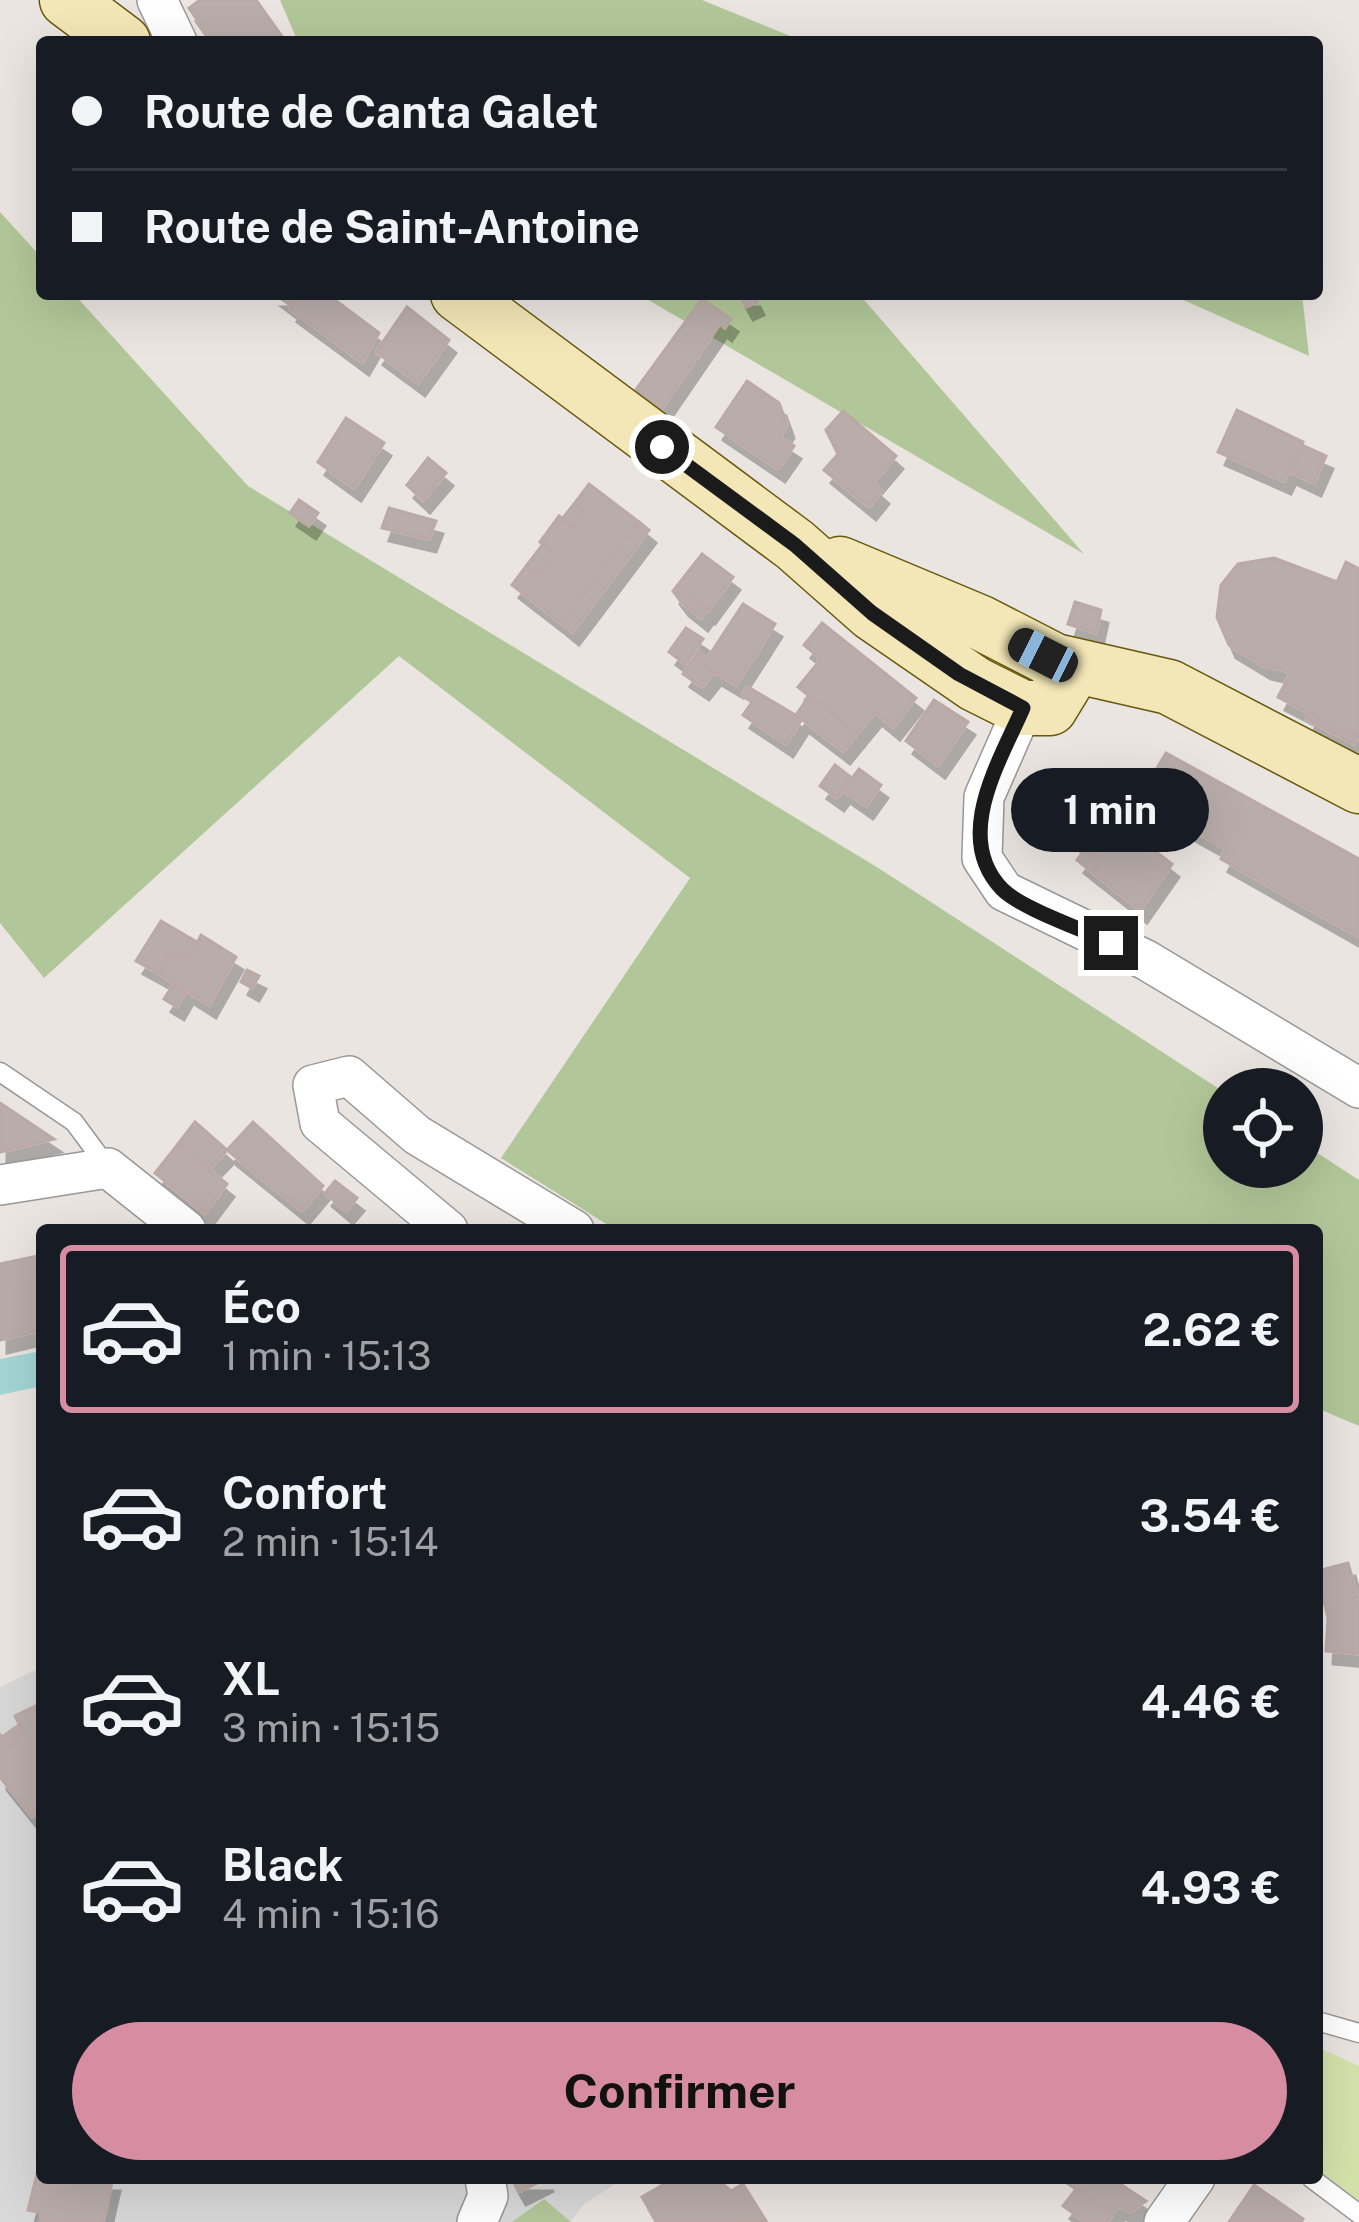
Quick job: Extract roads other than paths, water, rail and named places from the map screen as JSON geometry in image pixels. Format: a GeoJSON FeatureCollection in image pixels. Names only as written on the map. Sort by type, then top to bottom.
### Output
{"type":"FeatureCollection","features":[{"type":"Feature","properties":{"kind":"main road"},"geometry":{"type":"LineString","coordinates":[[67,0],[115,36]]}},
{"type":"Feature","properties":{"kind":"main road"},"geometry":{"type":"LineString","coordinates":[[466,300],[795,545],[872,613],[959,674],[1160,710],[1359,821]]}},
{"type":"Feature","properties":{"kind":"main road"},"geometry":{"type":"LineString","coordinates":[[1038,686],[1169,687],[1359,786]]}},
{"type":"Feature","properties":{"kind":"street"},"geometry":{"type":"LineString","coordinates":[[158,0],[174,36]]}},
{"type":"Feature","properties":{"kind":"street"},"geometry":{"type":"LineString","coordinates":[[1038,686],[984,797],[982,858],[1004,891],[1146,960],[1359,1088]]}},
{"type":"Feature","properties":{"kind":"street"},"geometry":{"type":"LineString","coordinates":[[441,1224],[320,1123],[314,1085],[349,1076],[417,1135],[564,1224]]}},
{"type":"Feature","properties":{"kind":"street"},"geometry":{"type":"LineString","coordinates":[[0,1185],[108,1168],[178,1224]]}},
{"type":"Feature","properties":{"kind":"street"},"geometry":{"type":"LineString","coordinates":[[476,2222],[488,2195],[486,2184]]}},
{"type":"Feature","properties":{"kind":"street"},"geometry":{"type":"LineString","coordinates":[[1165,2222],[1191,2184]]}},
{"type":"Feature","properties":{"kind":"lane"},"geometry":{"type":"LineString","coordinates":[[0,1072],[74,1122],[108,1168]]}},
{"type":"Feature","properties":{"kind":"lane"},"geometry":{"type":"LineString","coordinates":[[1323,2023],[1359,2033]]}},
{"type":"Feature","properties":{"kind":"lane"},"geometry":{"type":"LineString","coordinates":[[1319,2184],[1359,2214]]}},
{"type":"Feature","properties":{"kind":"water"},"geometry":{"type":"Polygon","coordinates":[[[36,1352],[36,1387],[0,1395],[0,1359],[36,1352]]]}}]}
